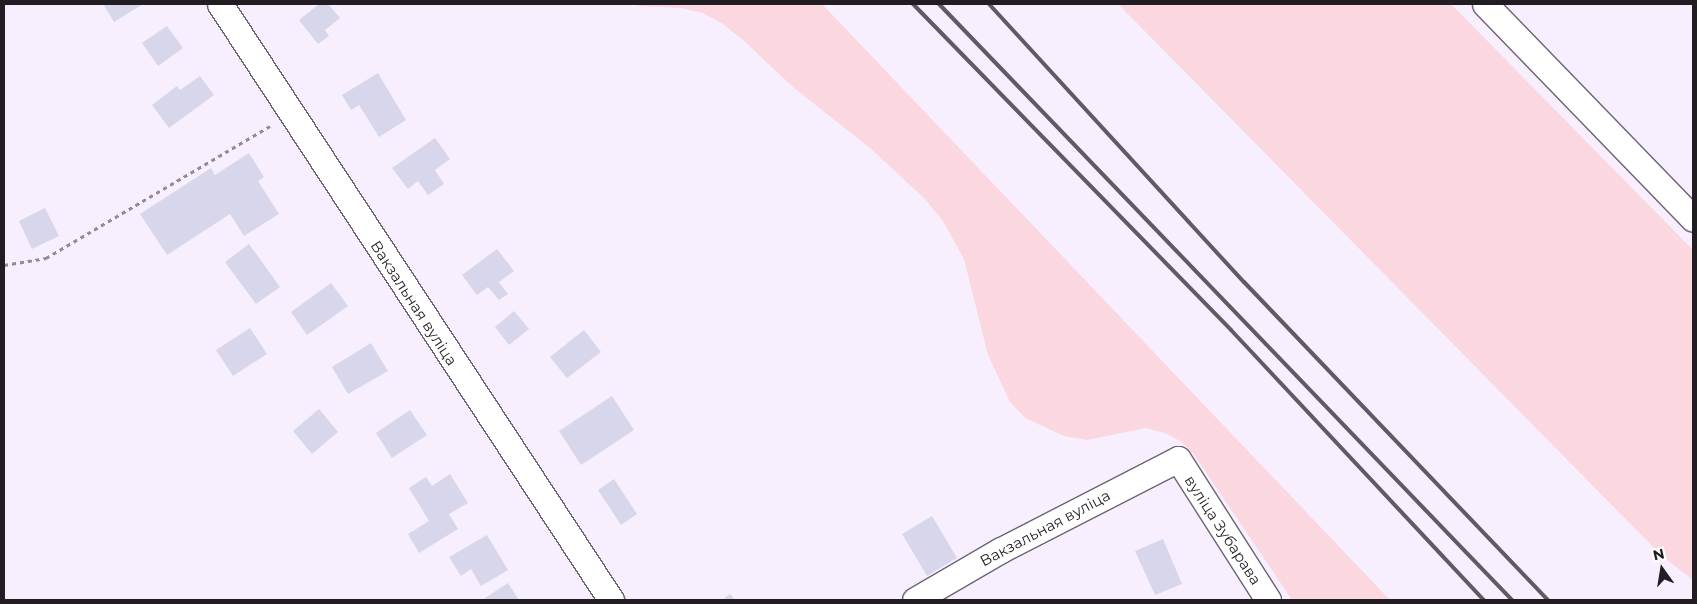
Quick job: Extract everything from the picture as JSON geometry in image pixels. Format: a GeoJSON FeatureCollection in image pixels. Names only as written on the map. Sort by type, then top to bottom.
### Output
{"type":"FeatureCollection","features":[{"type":"Feature","properties":{"kind":"street","name":"Вакзальная вуліца"},"geometry":{"type":"LineString","coordinates":[[220,4],[290,114],[611,600]]}},
{"type":"Feature","properties":{"kind":"street"},"geometry":{"type":"LineString","coordinates":[[1485,4],[1693,219]]}},
{"type":"Feature","properties":{"kind":"street","name":"Вакзальная вуліца"},"geometry":{"type":"LineString","coordinates":[[914,600],[1001,550],[1178,459]]}},
{"type":"Feature","properties":{"kind":"street","name":"вуліца Зубарава"},"geometry":{"type":"LineString","coordinates":[[1178,459],[1268,600]]}},
{"type":"Feature","properties":{"kind":"path"},"geometry":{"type":"LineString","coordinates":[[4,265],[46,258],[290,114]]}},
{"type":"Feature","properties":{"kind":"shaded area"},"geometry":{"type":"Polygon","coordinates":[[[632,4],[822,4],[1390,600],[1292,600],[1195,456],[1182,442],[1165,433],[1146,428],[1087,440],[1064,436],[1025,418],[1010,402],[988,355],[964,259],[943,221],[924,198],[871,149],[793,87],[723,24],[703,13],[681,8],[632,4]]]}},
{"type":"Feature","properties":{"kind":"shaded area"},"geometry":{"type":"Polygon","coordinates":[[[1118,4],[1451,4],[1693,250],[1693,580],[1663,557],[1118,4]]]}},
{"type":"Feature","properties":{"kind":"building"},"geometry":{"type":"Polygon","coordinates":[[[103,4],[143,4],[114,22],[103,4]]]}},
{"type":"Feature","properties":{"kind":"building"},"geometry":{"type":"Polygon","coordinates":[[[319,4],[328,4],[340,18],[325,30],[329,36],[318,44],[299,20],[319,4]]]}},
{"type":"Feature","properties":{"kind":"building"},"geometry":{"type":"Polygon","coordinates":[[[167,26],[183,48],[158,66],[142,43],[167,26]]]}},
{"type":"Feature","properties":{"kind":"building"},"geometry":{"type":"Polygon","coordinates":[[[378,73],[406,120],[379,137],[359,105],[351,110],[342,95],[378,73]]]}},
{"type":"Feature","properties":{"kind":"building"},"geometry":{"type":"Polygon","coordinates":[[[200,76],[214,95],[169,128],[152,105],[177,86],[180,90],[200,76]]]}},
{"type":"Feature","properties":{"kind":"building"},"geometry":{"type":"Polygon","coordinates":[[[435,138],[450,159],[435,170],[444,184],[428,195],[418,181],[408,189],[392,168],[435,138]]]}},
{"type":"Feature","properties":{"kind":"building"},"geometry":{"type":"Polygon","coordinates":[[[249,153],[264,177],[258,181],[279,214],[244,236],[230,214],[167,255],[140,214],[211,168],[215,175],[249,153]]]}},
{"type":"Feature","properties":{"kind":"building"},"geometry":{"type":"Polygon","coordinates":[[[45,208],[59,236],[32,249],[19,221],[45,208]]]}},
{"type":"Feature","properties":{"kind":"building"},"geometry":{"type":"Polygon","coordinates":[[[249,244],[280,287],[256,304],[225,262],[249,244]]]}},
{"type":"Feature","properties":{"kind":"building"},"geometry":{"type":"Polygon","coordinates":[[[497,249],[514,271],[499,282],[508,294],[499,300],[488,287],[477,295],[462,275],[497,249]]]}},
{"type":"Feature","properties":{"kind":"building"},"geometry":{"type":"Polygon","coordinates":[[[331,283],[348,306],[307,335],[291,312],[331,283]]]}},
{"type":"Feature","properties":{"kind":"building"},"geometry":{"type":"Polygon","coordinates":[[[514,311],[529,329],[509,345],[495,327],[514,311]]]}},
{"type":"Feature","properties":{"kind":"building"},"geometry":{"type":"Polygon","coordinates":[[[250,328],[267,354],[233,376],[216,350],[250,328]]]}},
{"type":"Feature","properties":{"kind":"building"},"geometry":{"type":"Polygon","coordinates":[[[584,330],[601,352],[567,378],[550,357],[584,330]]]}},
{"type":"Feature","properties":{"kind":"building"},"geometry":{"type":"Polygon","coordinates":[[[371,343],[388,371],[348,394],[332,367],[371,343]]]}},
{"type":"Feature","properties":{"kind":"building"},"geometry":{"type":"Polygon","coordinates":[[[612,396],[634,430],[581,465],[559,431],[612,396]]]}},
{"type":"Feature","properties":{"kind":"building"},"geometry":{"type":"Polygon","coordinates":[[[319,409],[338,432],[312,454],[293,431],[319,409]]]}},
{"type":"Feature","properties":{"kind":"building"},"geometry":{"type":"Polygon","coordinates":[[[410,410],[427,435],[392,458],[376,433],[410,410]]]}},
{"type":"Feature","properties":{"kind":"building"},"geometry":{"type":"Polygon","coordinates":[[[450,474],[468,503],[449,514],[458,529],[419,553],[408,534],[429,521],[409,488],[426,477],[432,486],[450,474]]]}},
{"type":"Feature","properties":{"kind":"building"},"geometry":{"type":"Polygon","coordinates":[[[614,479],[637,514],[621,525],[598,490],[614,479]]]}},
{"type":"Feature","properties":{"kind":"building"},"geometry":{"type":"Polygon","coordinates":[[[932,516],[957,558],[927,576],[902,534],[932,516]]]}},
{"type":"Feature","properties":{"kind":"building"},"geometry":{"type":"Polygon","coordinates":[[[487,535],[508,570],[481,586],[471,569],[461,576],[449,557],[487,535]]]}},
{"type":"Feature","properties":{"kind":"building"},"geometry":{"type":"Polygon","coordinates":[[[1163,539],[1182,584],[1155,595],[1135,551],[1163,539]]]}},
{"type":"Feature","properties":{"kind":"building"},"geometry":{"type":"Polygon","coordinates":[[[508,583],[519,600],[482,600],[508,583]]]}},
{"type":"Feature","properties":{"kind":"building"},"geometry":{"type":"Polygon","coordinates":[[[730,594],[735,600],[722,600],[730,594]]]}},
{"type":"Feature","properties":{"kind":"railway"},"geometry":{"type":"LineString","coordinates":[[913,4],[1231,330],[1484,600]]}},
{"type":"Feature","properties":{"kind":"railway"},"geometry":{"type":"LineString","coordinates":[[939,4],[1512,600]]}},
{"type":"Feature","properties":{"kind":"railway"},"geometry":{"type":"LineString","coordinates":[[989,4],[1244,282],[1548,600]]}}]}
